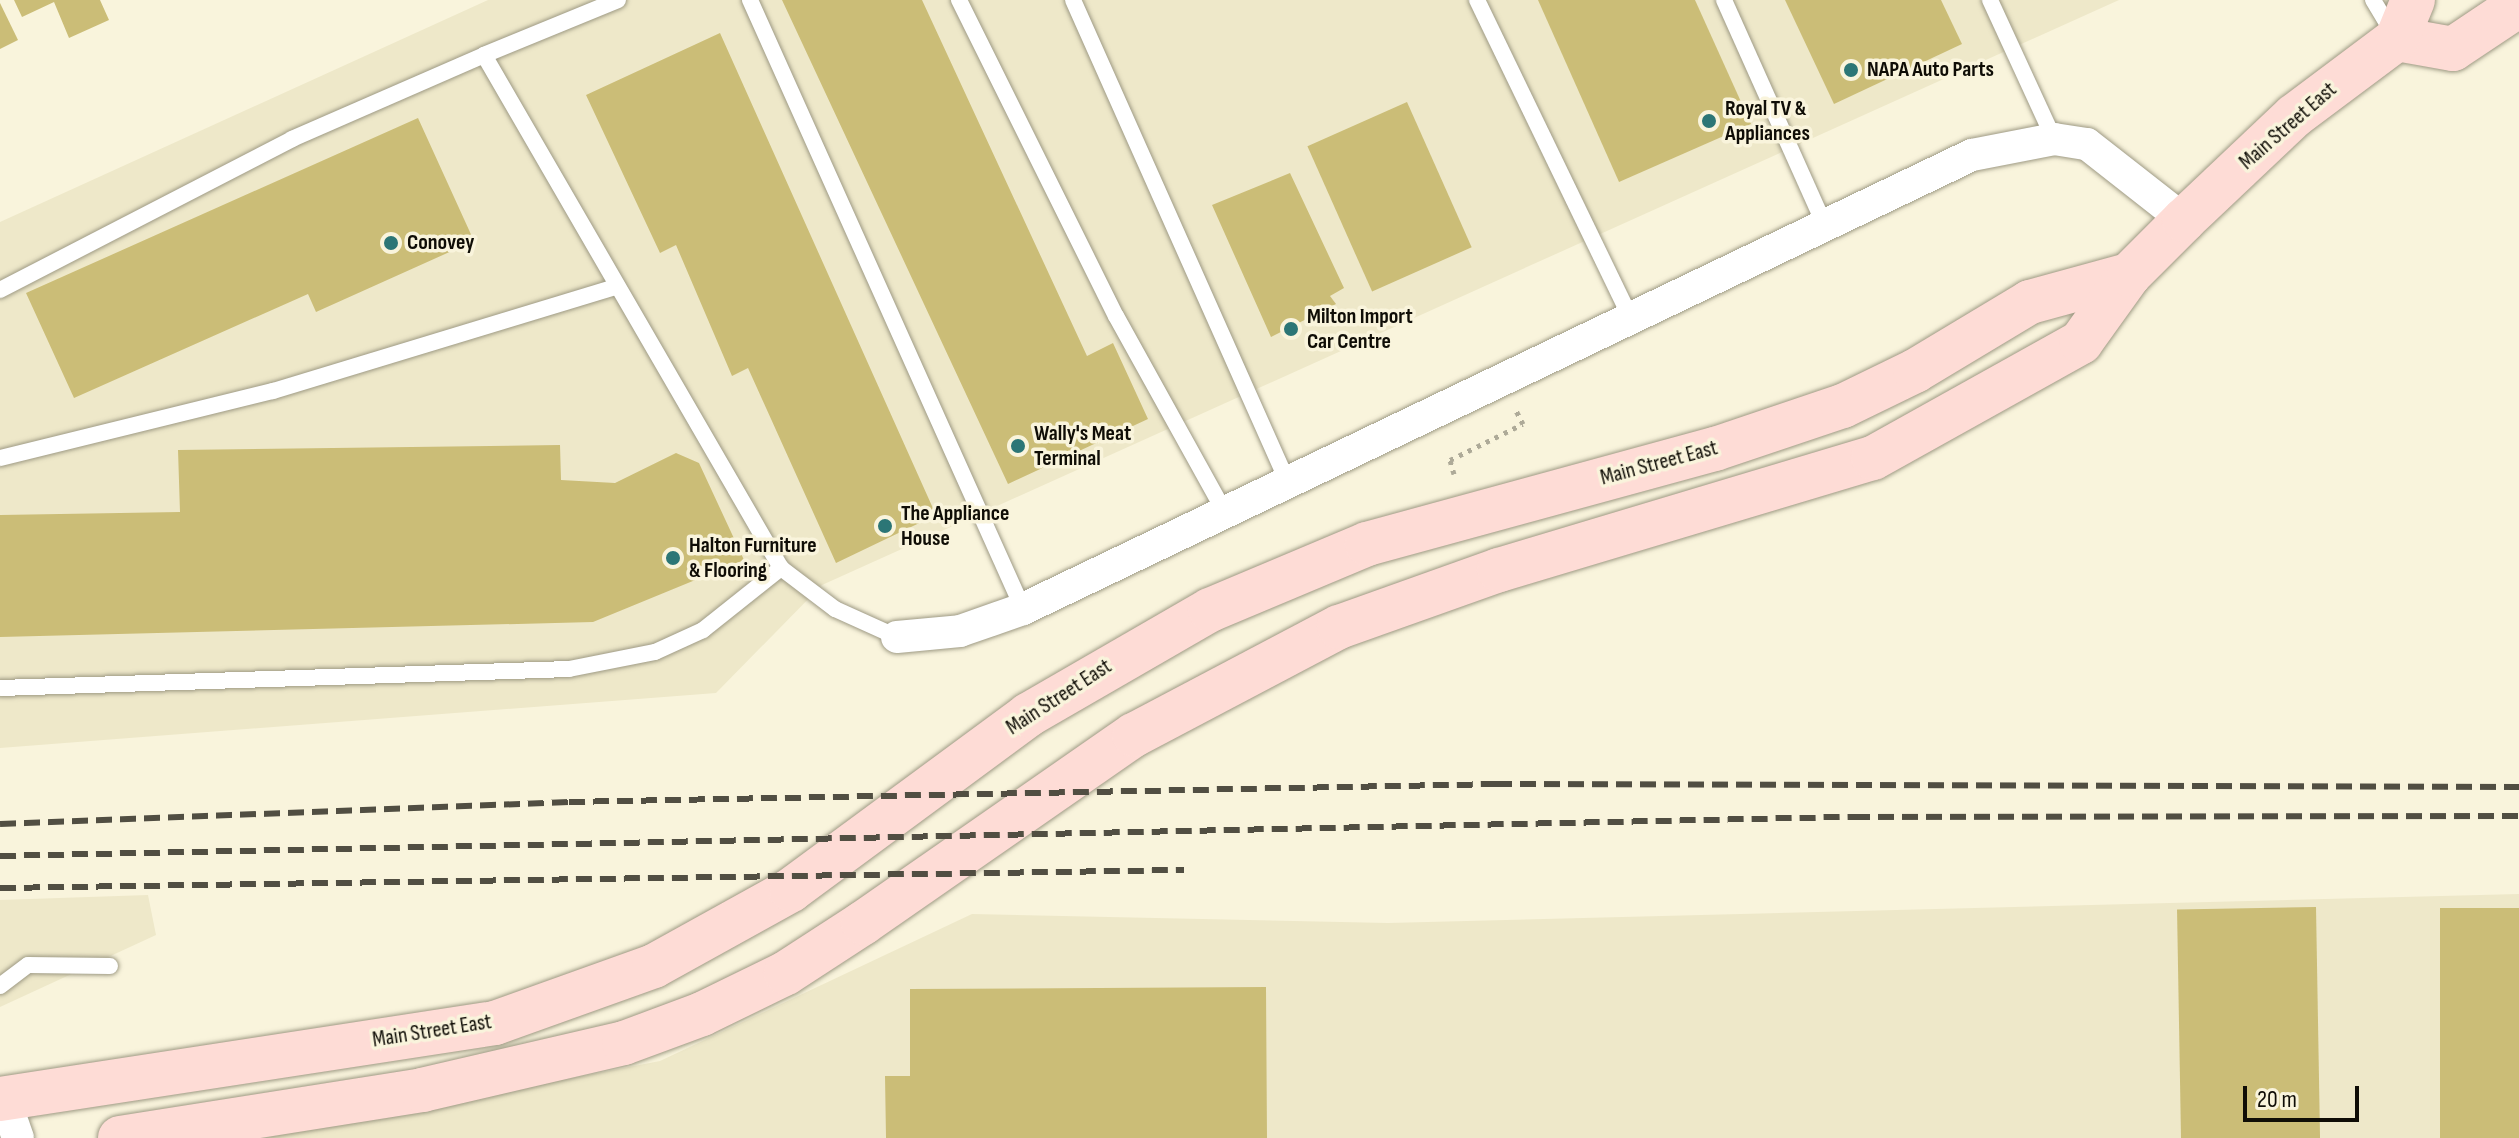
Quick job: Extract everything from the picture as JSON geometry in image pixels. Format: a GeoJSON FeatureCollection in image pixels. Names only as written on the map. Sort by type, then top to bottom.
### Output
{"type":"FeatureCollection","features":[{"type":"Feature","properties":{"kind":"main road"},"geometry":{"type":"LineString","coordinates":[[2405,20],[2453,49],[2519,5]]}},
{"type":"Feature","properties":{"kind":"main road","name":"Main Street East"},"geometry":{"type":"LineString","coordinates":[[120,1138],[422,1090],[624,1043],[702,1014],[786,973],[1134,735],[1206,693],[1339,627],[1499,570],[1873,458],[2081,342],[2129,275],[2184,220],[2294,116],[2405,20]]}},
{"type":"Feature","properties":{"kind":"main road","name":"Main Street East"},"geometry":{"type":"LineString","coordinates":[[7,1112],[495,1023],[654,966],[791,890],[1028,715],[1210,610],[1367,544],[1715,449],[1843,406],[1915,371],[2030,302],[2129,275]]}},
{"type":"Feature","properties":{"kind":"street"},"geometry":{"type":"LineString","coordinates":[[897,637],[960,631],[1023,609],[1972,155],[2054,139],[2087,144],[2184,220]]}},
{"type":"Feature","properties":{"kind":"lane"},"geometry":{"type":"LineString","coordinates":[[0,290],[292,139],[618,0]]}},
{"type":"Feature","properties":{"kind":"lane"},"geometry":{"type":"LineString","coordinates":[[750,0],[1023,609]]}},
{"type":"Feature","properties":{"kind":"lane"},"geometry":{"type":"LineString","coordinates":[[959,0],[1116,316],[1225,513]]}},
{"type":"Feature","properties":{"kind":"lane"},"geometry":{"type":"LineString","coordinates":[[1073,0],[1288,483]]}},
{"type":"Feature","properties":{"kind":"lane"},"geometry":{"type":"LineString","coordinates":[[1477,0],[1631,319]]}},
{"type":"Feature","properties":{"kind":"lane"},"geometry":{"type":"LineString","coordinates":[[1724,0],[1825,226]]}},
{"type":"Feature","properties":{"kind":"lane"},"geometry":{"type":"LineString","coordinates":[[1990,0],[2054,139]]}},
{"type":"Feature","properties":{"kind":"lane"},"geometry":{"type":"LineString","coordinates":[[2373,0],[2405,20]]}},
{"type":"Feature","properties":{"kind":"lane"},"geometry":{"type":"LineString","coordinates":[[484,55],[781,568],[835,609],[897,637]]}},
{"type":"Feature","properties":{"kind":"lane"},"geometry":{"type":"LineString","coordinates":[[0,458],[75,445],[273,391],[616,287]]}},
{"type":"Feature","properties":{"kind":"lane"},"geometry":{"type":"LineString","coordinates":[[0,688],[569,669],[655,652],[703,630],[781,568]]}},
{"type":"Feature","properties":{"kind":"lane"},"geometry":{"type":"LineString","coordinates":[[0,986],[28,965],[110,966]]}},
{"type":"Feature","properties":{"kind":"path"},"geometry":{"type":"LineString","coordinates":[[1454,474],[1450,460],[1523,424],[1502,380]]}},
{"type":"Feature","properties":{"kind":"shaded area"},"geometry":{"type":"Polygon","coordinates":[[[488,0],[2119,0],[822,585],[716,693],[0,748],[0,222],[488,0]]]}},
{"type":"Feature","properties":{"kind":"shaded area"},"geometry":{"type":"Polygon","coordinates":[[[2519,894],[2519,1138],[264,1138],[660,1061],[972,914],[1388,923],[2519,894]]]}},
{"type":"Feature","properties":{"kind":"shaded area"},"geometry":{"type":"Polygon","coordinates":[[[148,895],[156,935],[0,1007],[0,900],[148,895]]]}},
{"type":"Feature","properties":{"kind":"building"},"geometry":{"type":"Polygon","coordinates":[[[14,0],[100,0],[109,20],[69,38],[54,2],[22,17],[14,0]]]}},
{"type":"Feature","properties":{"kind":"building"},"geometry":{"type":"Polygon","coordinates":[[[782,0],[922,0],[1087,356],[1113,343],[1148,419],[1008,484],[782,0]]]}},
{"type":"Feature","properties":{"kind":"building"},"geometry":{"type":"Polygon","coordinates":[[[1538,0],[1695,0],[1751,124],[1619,182],[1538,0]]]}},
{"type":"Feature","properties":{"kind":"building"},"geometry":{"type":"Polygon","coordinates":[[[1785,0],[1941,0],[1962,44],[1834,104],[1785,0]]]}},
{"type":"Feature","properties":{"kind":"building"},"geometry":{"type":"Polygon","coordinates":[[[0,3],[18,40],[0,49],[0,3]]]}},
{"type":"Feature","properties":{"kind":"building"},"geometry":{"type":"Polygon","coordinates":[[[720,33],[936,515],[836,563],[748,368],[732,376],[676,245],[660,253],[586,95],[720,33]]]}},
{"type":"Feature","properties":{"kind":"building"},"geometry":{"type":"Polygon","coordinates":[[[1407,102],[1472,247],[1372,292],[1307,146],[1407,102]]]}},
{"type":"Feature","properties":{"kind":"building"},"geometry":{"type":"Polygon","coordinates":[[[418,118],[474,241],[316,312],[308,294],[74,398],[26,293],[418,118]]]}},
{"type":"Feature","properties":{"kind":"building"},"geometry":{"type":"Polygon","coordinates":[[[1290,173],[1344,288],[1330,296],[1336,304],[1271,337],[1212,205],[1290,173]]]}},
{"type":"Feature","properties":{"kind":"building"},"geometry":{"type":"Polygon","coordinates":[[[560,445],[561,480],[615,483],[676,453],[699,463],[744,560],[593,622],[0,637],[0,515],[180,512],[178,450],[560,445]]]}},
{"type":"Feature","properties":{"kind":"building"},"geometry":{"type":"Polygon","coordinates":[[[2316,907],[2320,1138],[2181,1138],[2177,909],[2316,907]]]}},
{"type":"Feature","properties":{"kind":"building"},"geometry":{"type":"Polygon","coordinates":[[[2440,908],[2519,908],[2519,1138],[2440,1138],[2440,908]]]}},
{"type":"Feature","properties":{"kind":"building"},"geometry":{"type":"Polygon","coordinates":[[[1266,987],[1267,1138],[886,1138],[885,1076],[910,1076],[910,989],[1266,987]]]}},
{"type":"Feature","properties":{"kind":"railway"},"geometry":{"type":"LineString","coordinates":[[0,824],[569,802],[1496,784],[2519,787]]}},
{"type":"Feature","properties":{"kind":"railway"},"geometry":{"type":"LineString","coordinates":[[0,856],[1854,817],[2519,816]]}},
{"type":"Feature","properties":{"kind":"railway"},"geometry":{"type":"LineString","coordinates":[[0,888],[1184,870]]}},
{"type":"Feature","properties":{"kind":"place","name":"NAPA Auto Parts"},"geometry":{"type":"Point","coordinates":[1851,70]}},
{"type":"Feature","properties":{"kind":"place","name":"Royal TV & Appliances"},"geometry":{"type":"Point","coordinates":[1709,121]}},
{"type":"Feature","properties":{"kind":"place","name":"Conovey"},"geometry":{"type":"Point","coordinates":[391,243]}},
{"type":"Feature","properties":{"kind":"place","name":"Milton Import Car Centre"},"geometry":{"type":"Point","coordinates":[1291,329]}},
{"type":"Feature","properties":{"kind":"place","name":"Wally's Meat Terminal"},"geometry":{"type":"Point","coordinates":[1018,446]}},
{"type":"Feature","properties":{"kind":"place","name":"The Appliance House"},"geometry":{"type":"Point","coordinates":[885,526]}},
{"type":"Feature","properties":{"kind":"place","name":"Halton Furniture & Flooring"},"geometry":{"type":"Point","coordinates":[673,558]}}]}
